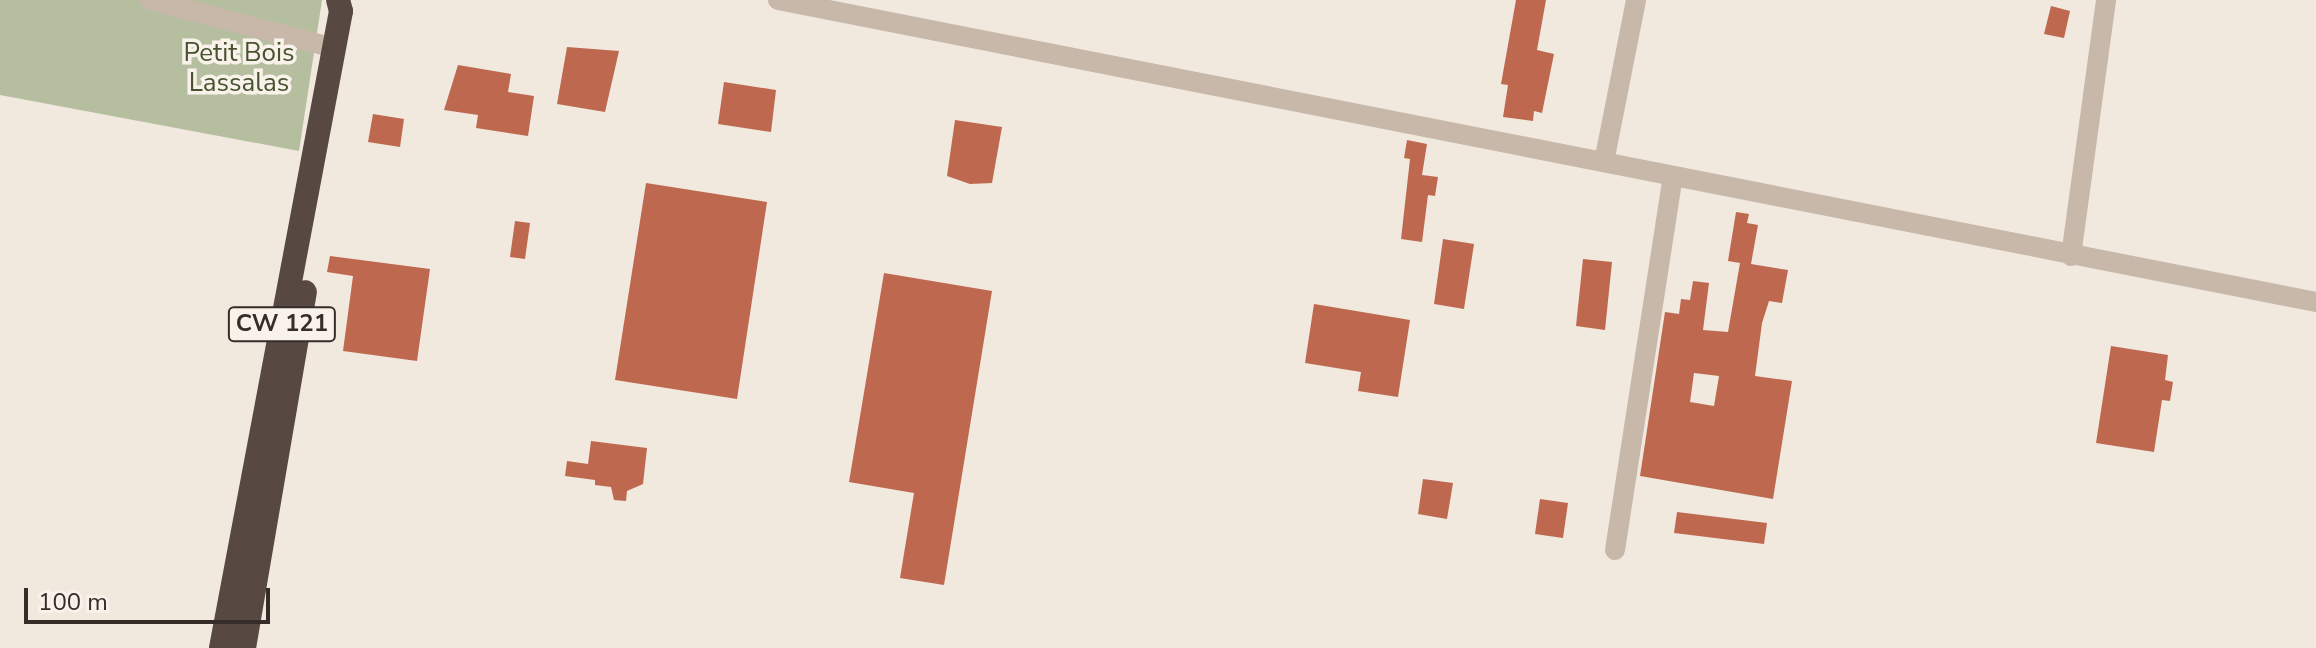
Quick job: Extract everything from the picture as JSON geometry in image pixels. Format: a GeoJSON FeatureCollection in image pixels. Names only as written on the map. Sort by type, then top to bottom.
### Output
{"type":"FeatureCollection","features":[{"type":"Feature","properties":{"kind":"highway","name":"CW 121"},"geometry":{"type":"LineString","coordinates":[[221,648],[334,48],[338,0]]}},
{"type":"Feature","properties":{"kind":"highway"},"geometry":{"type":"LineString","coordinates":[[244,648],[355,0]]}},
{"type":"Feature","properties":{"kind":"street"},"geometry":{"type":"LineString","coordinates":[[150,0],[334,48]]}},
{"type":"Feature","properties":{"kind":"street"},"geometry":{"type":"LineString","coordinates":[[778,0],[2316,302]]}},
{"type":"Feature","properties":{"kind":"street"},"geometry":{"type":"LineString","coordinates":[[1604,162],[1636,0]]}},
{"type":"Feature","properties":{"kind":"street"},"geometry":{"type":"LineString","coordinates":[[2071,256],[2106,0]]}},
{"type":"Feature","properties":{"kind":"street"},"geometry":{"type":"LineString","coordinates":[[1615,550],[1673,177]]}},
{"type":"Feature","properties":{"kind":"green space","name":"Petit Bois Lassalas"},"geometry":{"type":"Polygon","coordinates":[[[0,0],[322,0],[299,151],[0,95],[0,0]]]}},
{"type":"Feature","properties":{"kind":"building"},"geometry":{"type":"Polygon","coordinates":[[[1516,0],[1546,0],[1537,50],[1554,54],[1542,113],[1534,111],[1533,121],[1503,117],[1508,85],[1501,84],[1516,0]]]}},
{"type":"Feature","properties":{"kind":"building"},"geometry":{"type":"Polygon","coordinates":[[[2051,6],[2070,11],[2064,38],[2044,34],[2051,6]]]}},
{"type":"Feature","properties":{"kind":"building"},"geometry":{"type":"Polygon","coordinates":[[[567,47],[619,51],[605,112],[557,104],[567,47]]]}},
{"type":"Feature","properties":{"kind":"building"},"geometry":{"type":"Polygon","coordinates":[[[458,65],[511,74],[508,92],[534,96],[528,136],[476,128],[478,115],[444,110],[458,65]]]}},
{"type":"Feature","properties":{"kind":"building"},"geometry":{"type":"Polygon","coordinates":[[[724,82],[776,90],[771,132],[718,124],[724,82]]]}},
{"type":"Feature","properties":{"kind":"building"},"geometry":{"type":"Polygon","coordinates":[[[373,114],[404,119],[400,147],[368,142],[373,114]]]}},
{"type":"Feature","properties":{"kind":"building"},"geometry":{"type":"Polygon","coordinates":[[[955,120],[1002,127],[992,183],[970,184],[947,176],[955,120]]]}},
{"type":"Feature","properties":{"kind":"building"},"geometry":{"type":"Polygon","coordinates":[[[1407,140],[1427,144],[1422,175],[1438,177],[1435,196],[1428,195],[1422,242],[1401,239],[1410,159],[1404,158],[1407,140]]]}},
{"type":"Feature","properties":{"kind":"building"},"geometry":{"type":"Polygon","coordinates":[[[646,183],[767,202],[737,399],[615,380],[646,183]]]}},
{"type":"Feature","properties":{"kind":"building"},"geometry":{"type":"Polygon","coordinates":[[[1736,212],[1749,214],[1747,223],[1758,225],[1751,264],[1788,270],[1782,303],[1769,301],[1762,323],[1755,376],[1792,381],[1773,499],[1640,476],[1665,312],[1679,314],[1681,299],[1690,300],[1693,281],[1709,283],[1703,330],[1728,332],[1740,263],[1728,261],[1736,212]],[[1694,373],[1690,402],[1714,406],[1719,376],[1694,373]]]}},
{"type":"Feature","properties":{"kind":"building"},"geometry":{"type":"Polygon","coordinates":[[[515,221],[530,223],[525,259],[510,257],[515,221]]]}},
{"type":"Feature","properties":{"kind":"building"},"geometry":{"type":"Polygon","coordinates":[[[1443,239],[1474,244],[1464,309],[1434,304],[1443,239]]]}},
{"type":"Feature","properties":{"kind":"building"},"geometry":{"type":"Polygon","coordinates":[[[330,256],[430,269],[417,361],[343,351],[353,276],[327,272],[330,256]]]}},
{"type":"Feature","properties":{"kind":"building"},"geometry":{"type":"Polygon","coordinates":[[[1583,259],[1612,262],[1605,330],[1576,326],[1583,259]]]}},
{"type":"Feature","properties":{"kind":"building"},"geometry":{"type":"Polygon","coordinates":[[[884,273],[992,291],[944,585],[900,578],[914,493],[849,482],[884,273]]]}},
{"type":"Feature","properties":{"kind":"building"},"geometry":{"type":"Polygon","coordinates":[[[1314,304],[1410,320],[1398,397],[1358,391],[1361,372],[1305,363],[1314,304]]]}},
{"type":"Feature","properties":{"kind":"building"},"geometry":{"type":"Polygon","coordinates":[[[2111,346],[2168,355],[2165,380],[2173,382],[2170,401],[2162,400],[2154,452],[2096,443],[2111,346]]]}},
{"type":"Feature","properties":{"kind":"building"},"geometry":{"type":"Polygon","coordinates":[[[591,441],[647,448],[643,484],[627,491],[626,501],[614,500],[611,487],[595,485],[595,480],[565,476],[567,461],[588,464],[591,441]]]}},
{"type":"Feature","properties":{"kind":"building"},"geometry":{"type":"Polygon","coordinates":[[[1423,479],[1453,483],[1447,519],[1418,514],[1423,479]]]}},
{"type":"Feature","properties":{"kind":"building"},"geometry":{"type":"Polygon","coordinates":[[[1540,499],[1568,503],[1563,538],[1535,534],[1540,499]]]}},
{"type":"Feature","properties":{"kind":"building"},"geometry":{"type":"Polygon","coordinates":[[[1677,512],[1767,523],[1764,544],[1674,533],[1677,512]]]}}]}
